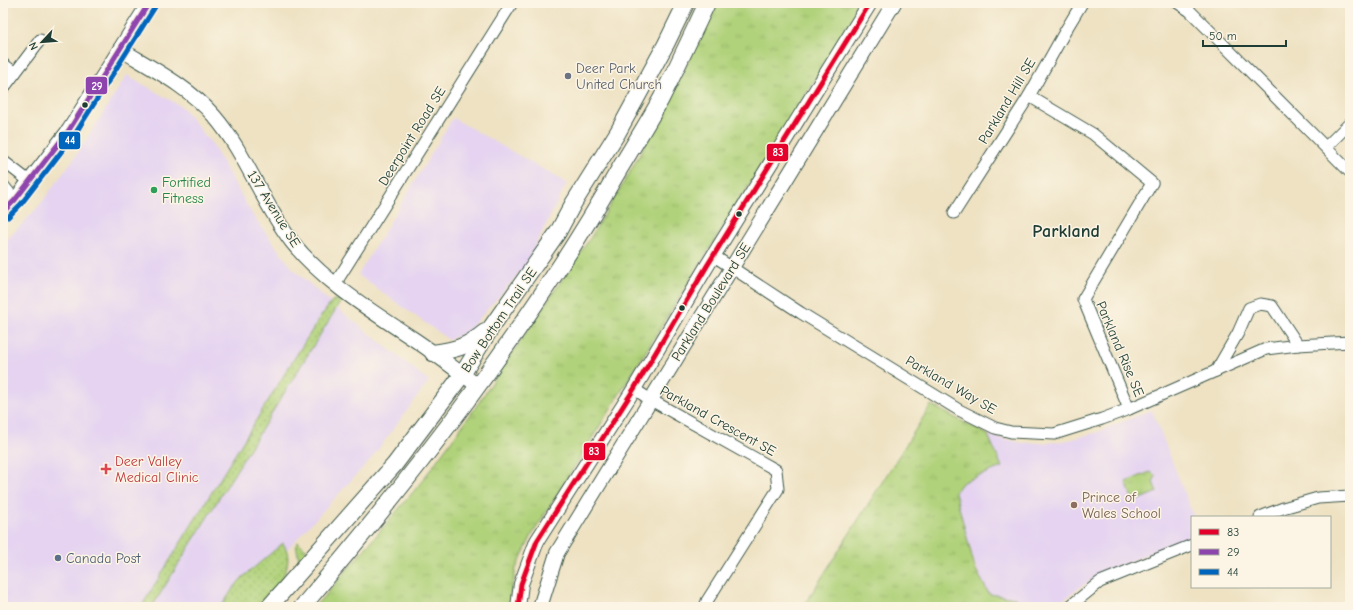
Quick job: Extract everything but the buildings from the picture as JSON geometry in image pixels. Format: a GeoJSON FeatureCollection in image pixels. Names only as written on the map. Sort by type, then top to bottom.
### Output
{"type":"FeatureCollection","features":[{"type":"Feature","properties":{"kind":"main road","name":"Bow Bottom Trail SE"},"geometry":{"type":"LineString","coordinates":[[269,607],[395,464],[462,374],[492,326],[558,232],[573,204],[618,132],[666,44],[686,3]]}},
{"type":"Feature","properties":{"kind":"main road","name":"Bow Bottom Trail SE"},"geometry":{"type":"LineString","coordinates":[[302,607],[356,544],[478,386],[562,266],[660,99],[707,3]]}},
{"type":"Feature","properties":{"kind":"main road"},"geometry":{"type":"LineString","coordinates":[[433,353],[454,350],[468,344],[492,326]]}},
{"type":"Feature","properties":{"kind":"street"},"geometry":{"type":"LineString","coordinates":[[3,212],[15,200],[69,130],[149,3]]}},
{"type":"Feature","properties":{"kind":"street","name":"Deerpoint Road SE"},"geometry":{"type":"LineString","coordinates":[[335,284],[512,3]]}},
{"type":"Feature","properties":{"kind":"street","name":"Parkland Boulevard SE"},"geometry":{"type":"LineString","coordinates":[[518,607],[521,584],[537,541],[634,389],[870,3]]}},
{"type":"Feature","properties":{"kind":"street","name":"Parkland Boulevard SE"},"geometry":{"type":"LineString","coordinates":[[540,607],[558,553],[894,3]]}},
{"type":"Feature","properties":{"kind":"street","name":"Parkland Hill SE"},"geometry":{"type":"LineString","coordinates":[[954,213],[1030,96],[1082,3]]}},
{"type":"Feature","properties":{"kind":"street"},"geometry":{"type":"LineString","coordinates":[[1178,3],[1190,11],[1350,172]]}},
{"type":"Feature","properties":{"kind":"street"},"geometry":{"type":"LineString","coordinates":[[3,89],[40,40]]}},
{"type":"Feature","properties":{"kind":"street","name":"137 Avenue SE"},"geometry":{"type":"LineString","coordinates":[[120,49],[186,90],[214,116],[238,150],[273,213],[292,242],[308,259],[335,284],[369,310],[433,353],[478,386]]}},
{"type":"Feature","properties":{"kind":"street"},"geometry":{"type":"LineString","coordinates":[[3,64],[15,73]]}},
{"type":"Feature","properties":{"kind":"street","name":"Parkland Rise SE"},"geometry":{"type":"LineString","coordinates":[[1030,96],[1092,134],[1152,183],[1083,299],[1129,409]]}},
{"type":"Feature","properties":{"kind":"street"},"geometry":{"type":"LineString","coordinates":[[1326,147],[1350,123]]}},
{"type":"Feature","properties":{"kind":"street"},"geometry":{"type":"LineString","coordinates":[[3,161],[29,181]]}},
{"type":"Feature","properties":{"kind":"street"},"geometry":{"type":"LineString","coordinates":[[3,185],[15,200]]}},
{"type":"Feature","properties":{"kind":"street","name":"Parkland Way SE"},"geometry":{"type":"LineString","coordinates":[[714,256],[732,269],[959,410],[995,428],[1011,432],[1054,434],[1129,409],[1266,349],[1298,345],[1350,342]]}},
{"type":"Feature","properties":{"kind":"street"},"geometry":{"type":"LineString","coordinates":[[1216,371],[1238,333],[1249,308],[1260,304],[1272,306],[1298,345]]}},
{"type":"Feature","properties":{"kind":"street","name":"Parkland Crescent SE"},"geometry":{"type":"LineString","coordinates":[[634,389],[776,470],[778,489],[707,601],[705,607]]}},
{"type":"Feature","properties":{"kind":"street"},"geometry":{"type":"LineString","coordinates":[[1263,516],[1283,508],[1318,498],[1350,496]]}},
{"type":"Feature","properties":{"kind":"street"},"geometry":{"type":"LineString","coordinates":[[1069,607],[1100,582],[1191,545]]}},
{"type":"Feature","properties":{"kind":"shaded area"},"geometry":{"type":"Polygon","coordinates":[[[127,75],[182,107],[212,144],[252,214],[292,268],[331,303],[429,381],[371,459],[285,552],[226,607],[3,607],[3,244],[39,206],[75,157],[127,75]]]}},
{"type":"Feature","properties":{"kind":"shaded area"},"geometry":{"type":"Polygon","coordinates":[[[453,118],[567,183],[524,268],[468,331],[449,340],[358,275],[453,118]]]}},
{"type":"Feature","properties":{"kind":"shaded area","name":"Prince of Wales School"},"geometry":{"type":"Polygon","coordinates":[[[1152,410],[1194,516],[1191,516],[1191,535],[1100,575],[1079,588],[1062,601],[1057,607],[1028,607],[1015,598],[989,595],[975,564],[955,492],[963,482],[1002,467],[988,435],[1022,443],[1047,443],[1069,440],[1095,433],[1152,410]]]}},
{"type":"Feature","properties":{"kind":"green space"},"geometry":{"type":"Polygon","coordinates":[[[718,3],[862,3],[532,535],[516,568],[508,607],[314,607],[419,485],[471,414],[591,237],[629,174],[665,108],[718,3]]]}},
{"type":"Feature","properties":{"kind":"green space"},"geometry":{"type":"Polygon","coordinates":[[[333,300],[341,301],[152,607],[141,607],[319,319],[333,300]]]}},
{"type":"Feature","properties":{"kind":"green space"},"geometry":{"type":"Polygon","coordinates":[[[931,405],[988,435],[1002,467],[963,482],[955,492],[975,568],[989,594],[1015,598],[1028,607],[803,607],[931,405]]]}},
{"type":"Feature","properties":{"kind":"green space"},"geometry":{"type":"Polygon","coordinates":[[[1150,472],[1156,476],[1153,482],[1157,492],[1138,500],[1132,498],[1126,482],[1150,472]]]}},
{"type":"Feature","properties":{"kind":"green space"},"geometry":{"type":"Polygon","coordinates":[[[298,542],[306,549],[307,556],[303,560],[299,559],[296,545],[298,542]]]}},
{"type":"Feature","properties":{"kind":"green space"},"geometry":{"type":"Polygon","coordinates":[[[283,543],[287,551],[288,560],[286,569],[278,586],[261,607],[221,607],[242,578],[283,543]]]}},
{"type":"Feature","properties":{"kind":"transit line","name":"29"},"geometry":{"type":"LineString","coordinates":[[3,212],[15,200],[69,130],[149,3]]}},
{"type":"Feature","properties":{"kind":"transit line","name":"83"},"geometry":{"type":"LineString","coordinates":[[518,607],[521,584],[537,541],[634,389],[707,266],[870,3]]}},
{"type":"Feature","properties":{"kind":"transit line","name":"44"},"geometry":{"type":"LineString","coordinates":[[8,217],[21,204],[75,134],[155,7]]}},
{"type":"Feature","properties":{"kind":"place","name":"Deer Park United Church"},"geometry":{"type":"Point","coordinates":[568,76]}},
{"type":"Feature","properties":{"kind":"place","name":"Fortified Fitness"},"geometry":{"type":"Point","coordinates":[154,190]}},
{"type":"Feature","properties":{"kind":"place","name":"Deer Valley Medical Clinic"},"geometry":{"type":"Point","coordinates":[106,469]}},
{"type":"Feature","properties":{"kind":"place","name":"Prince of Wales School"},"geometry":{"type":"Point","coordinates":[1074,505]}},
{"type":"Feature","properties":{"kind":"place","name":"Canada Post"},"geometry":{"type":"Point","coordinates":[58,558]}},
{"type":"Feature","properties":{"kind":"district","name":"Parkland"},"geometry":{"type":"Point","coordinates":[1066,231]}}]}
